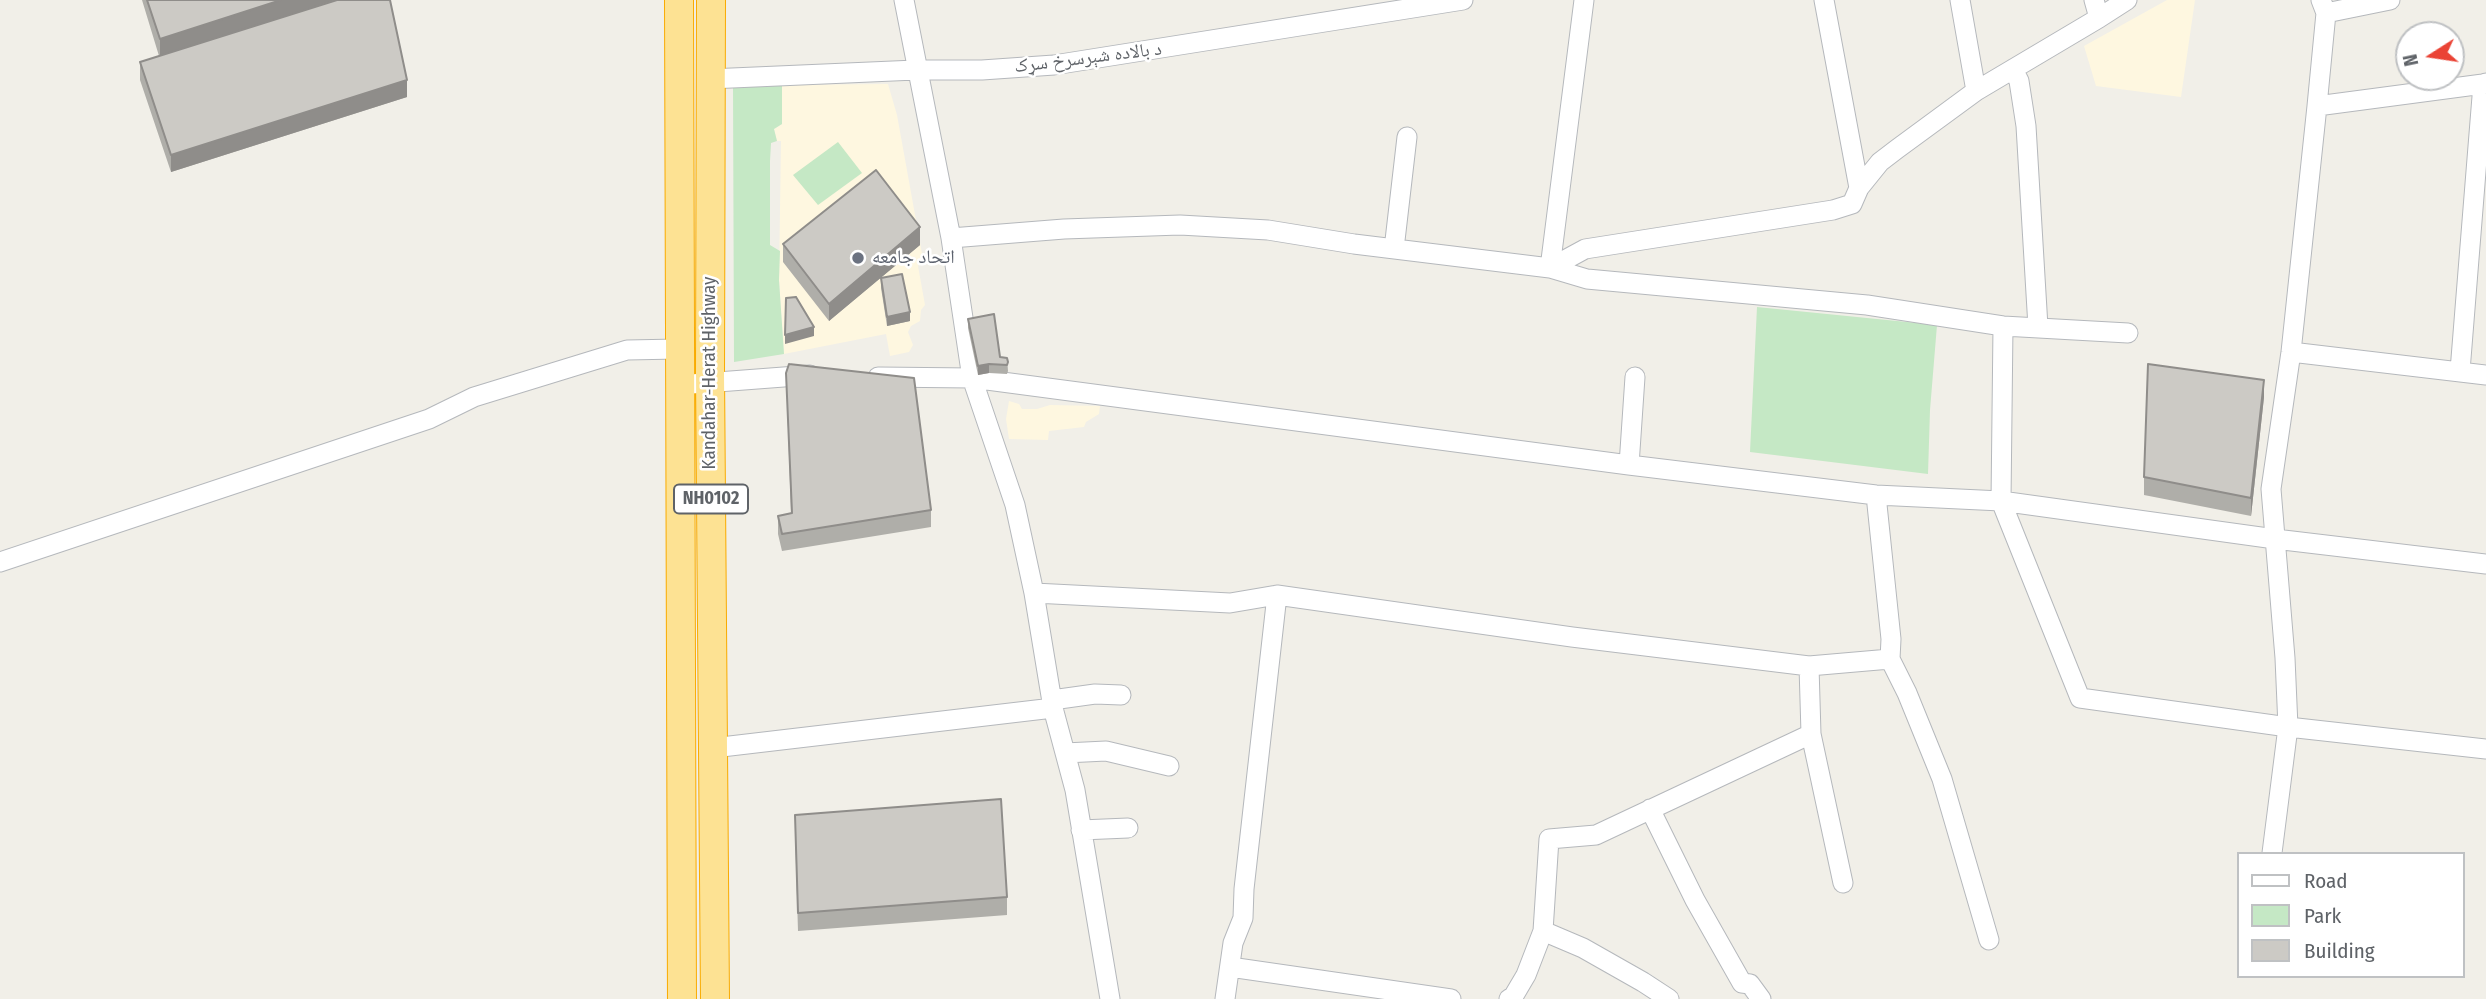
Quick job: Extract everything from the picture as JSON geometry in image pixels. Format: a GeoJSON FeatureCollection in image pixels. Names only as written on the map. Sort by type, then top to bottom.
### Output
{"type":"FeatureCollection","features":[{"type":"Feature","properties":{"kind":"highway","name":"Kandahar-Herat Highway"},"geometry":{"type":"LineString","coordinates":[[679,0],[678,385],[682,999]]}},
{"type":"Feature","properties":{"kind":"highway","name":"Kandahar-Herat Highway"},"geometry":{"type":"LineString","coordinates":[[711,0],[710,383],[715,999]]}},
{"type":"Feature","properties":{"kind":"street"},"geometry":{"type":"LineString","coordinates":[[904,0],[951,238],[972,378],[1009,485],[1034,593],[1052,704],[1074,790],[1110,999]]}},
{"type":"Feature","properties":{"kind":"street","name":"د بالاده شېرسرخ سړک"},"geometry":{"type":"LineString","coordinates":[[709,79],[1054,65],[1463,0]]}},
{"type":"Feature","properties":{"kind":"street"},"geometry":{"type":"LineString","coordinates":[[1550,268],[1584,0]]}},
{"type":"Feature","properties":{"kind":"street"},"geometry":{"type":"LineString","coordinates":[[1824,0],[1858,188]]}},
{"type":"Feature","properties":{"kind":"street"},"geometry":{"type":"LineString","coordinates":[[1960,0],[1976,91]]}},
{"type":"Feature","properties":{"kind":"street"},"geometry":{"type":"LineString","coordinates":[[1550,268],[1585,249],[1833,210],[1852,204],[1858,188],[1880,162],[1976,91],[2013,69],[2096,9],[2127,0]]}},
{"type":"Feature","properties":{"kind":"street"},"geometry":{"type":"LineString","coordinates":[[2272,852],[2288,727],[2271,489],[2291,352],[2317,106],[2324,6],[2390,0]]}},
{"type":"Feature","properties":{"kind":"street"},"geometry":{"type":"LineString","coordinates":[[2013,69],[2019,81],[2026,126],[2038,327]]}},
{"type":"Feature","properties":{"kind":"street"},"geometry":{"type":"LineString","coordinates":[[2317,106],[2484,83],[2460,371]]}},
{"type":"Feature","properties":{"kind":"street"},"geometry":{"type":"LineString","coordinates":[[1394,249],[1407,137]]}},
{"type":"Feature","properties":{"kind":"street"},"geometry":{"type":"LineString","coordinates":[[951,238],[1064,229],[1180,225],[1268,230],[1550,268],[1587,279],[1867,305],[2003,326],[2128,333]]}},
{"type":"Feature","properties":{"kind":"street"},"geometry":{"type":"LineString","coordinates":[[2003,326],[2001,501],[2080,698],[2288,727],[2486,749]]}},
{"type":"Feature","properties":{"kind":"street"},"geometry":{"type":"LineString","coordinates":[[0,562],[429,419],[474,397],[627,351],[678,349]]}},
{"type":"Feature","properties":{"kind":"street"},"geometry":{"type":"LineString","coordinates":[[2291,352],[2486,375]]}},
{"type":"Feature","properties":{"kind":"street"},"geometry":{"type":"LineString","coordinates":[[678,385],[797,375],[824,376]]}},
{"type":"Feature","properties":{"kind":"street"},"geometry":{"type":"LineString","coordinates":[[864,376],[972,378],[1629,465],[1876,495],[2001,501],[2274,539],[2486,564]]}},
{"type":"Feature","properties":{"kind":"street"},"geometry":{"type":"LineString","coordinates":[[1629,465],[1635,377]]}},
{"type":"Feature","properties":{"kind":"street"},"geometry":{"type":"LineString","coordinates":[[1876,495],[1891,639],[1890,659],[1942,779],[1989,940]]}},
{"type":"Feature","properties":{"kind":"street"},"geometry":{"type":"LineString","coordinates":[[1034,593],[1230,603],[1277,595],[1558,635],[1809,666],[1890,659]]}},
{"type":"Feature","properties":{"kind":"street"},"geometry":{"type":"LineString","coordinates":[[1225,999],[1233,943],[1243,918],[1277,595]]}},
{"type":"Feature","properties":{"kind":"street"},"geometry":{"type":"LineString","coordinates":[[1809,666],[1811,734],[1843,883]]}},
{"type":"Feature","properties":{"kind":"street"},"geometry":{"type":"LineString","coordinates":[[713,748],[1052,704],[1095,694],[1121,695]]}},
{"type":"Feature","properties":{"kind":"street"},"geometry":{"type":"LineString","coordinates":[[1509,999],[1513,997],[1526,975],[1543,931],[1549,839],[1596,835],[1811,734]]}},
{"type":"Feature","properties":{"kind":"street"},"geometry":{"type":"LineString","coordinates":[[1065,753],[1106,751],[1170,766]]}},
{"type":"Feature","properties":{"kind":"street"},"geometry":{"type":"LineString","coordinates":[[1650,809],[1695,900],[1742,984],[1750,984],[1761,999]]}},
{"type":"Feature","properties":{"kind":"street"},"geometry":{"type":"LineString","coordinates":[[1081,830],[1128,828]]}},
{"type":"Feature","properties":{"kind":"street"},"geometry":{"type":"LineString","coordinates":[[1543,931],[1583,948],[1643,982],[1660,997]]}},
{"type":"Feature","properties":{"kind":"street"},"geometry":{"type":"LineString","coordinates":[[1230,967],[1451,999]]}},
{"type":"Feature","properties":{"kind":"shaded area"},"geometry":{"type":"Polygon","coordinates":[[[2167,0],[2195,0],[2181,97],[2096,86],[2084,46],[2167,0]]]}},
{"type":"Feature","properties":{"kind":"shaded area"},"geometry":{"type":"Polygon","coordinates":[[[888,84],[897,115],[923,259],[918,266],[925,305],[921,310],[920,321],[911,326],[908,332],[913,345],[909,352],[890,356],[886,334],[784,354],[779,280],[781,141],[777,141],[774,129],[782,124],[782,85],[888,84]]]}},
{"type":"Feature","properties":{"kind":"shaded area"},"geometry":{"type":"Polygon","coordinates":[[[1009,401],[1019,404],[1022,409],[1037,409],[1050,405],[1100,406],[1099,414],[1086,422],[1084,427],[1049,431],[1048,440],[1009,439],[1006,419],[1009,401]]]}},
{"type":"Feature","properties":{"kind":"green space"},"geometry":{"type":"Polygon","coordinates":[[[782,85],[782,124],[774,129],[777,141],[771,143],[770,245],[780,251],[779,280],[784,354],[734,362],[733,86],[782,85]]]}},
{"type":"Feature","properties":{"kind":"green space"},"geometry":{"type":"Polygon","coordinates":[[[838,142],[862,173],[818,205],[793,175],[838,142]]]}},
{"type":"Feature","properties":{"kind":"green space"},"geometry":{"type":"Polygon","coordinates":[[[1757,307],[1937,325],[1928,474],[1750,452],[1757,307]]]}},
{"type":"Feature","properties":{"kind":"building"},"geometry":{"type":"Polygon","coordinates":[[[147,0],[281,0],[160,39],[147,0]]]}},
{"type":"Feature","properties":{"kind":"building"},"geometry":{"type":"Polygon","coordinates":[[[337,0],[390,0],[407,80],[171,155],[140,62],[337,0]]]}},
{"type":"Feature","properties":{"kind":"building"},"geometry":{"type":"Polygon","coordinates":[[[876,170],[920,227],[829,304],[783,244],[876,170]]]}},
{"type":"Feature","properties":{"kind":"building"},"geometry":{"type":"Polygon","coordinates":[[[902,274],[910,312],[887,317],[881,278],[902,274]]]}},
{"type":"Feature","properties":{"kind":"building"},"geometry":{"type":"Polygon","coordinates":[[[796,297],[814,327],[785,335],[786,298],[796,297]]]}},
{"type":"Feature","properties":{"kind":"building"},"geometry":{"type":"Polygon","coordinates":[[[994,314],[1000,357],[1007,358],[1008,362],[1007,365],[978,366],[968,319],[994,314]]]}},
{"type":"Feature","properties":{"kind":"building"},"geometry":{"type":"Polygon","coordinates":[[[789,364],[914,378],[931,510],[782,534],[778,516],[792,513],[786,373],[789,364]]]}},
{"type":"Feature","properties":{"kind":"building"},"geometry":{"type":"Polygon","coordinates":[[[2148,364],[2264,380],[2251,498],[2144,477],[2148,364]]]}},
{"type":"Feature","properties":{"kind":"building"},"geometry":{"type":"Polygon","coordinates":[[[1001,799],[1007,897],[798,913],[795,815],[1001,799]]]}},
{"type":"Feature","properties":{"kind":"place","name":"اتحاد جامعه"},"geometry":{"type":"Point","coordinates":[858,258]}}]}
